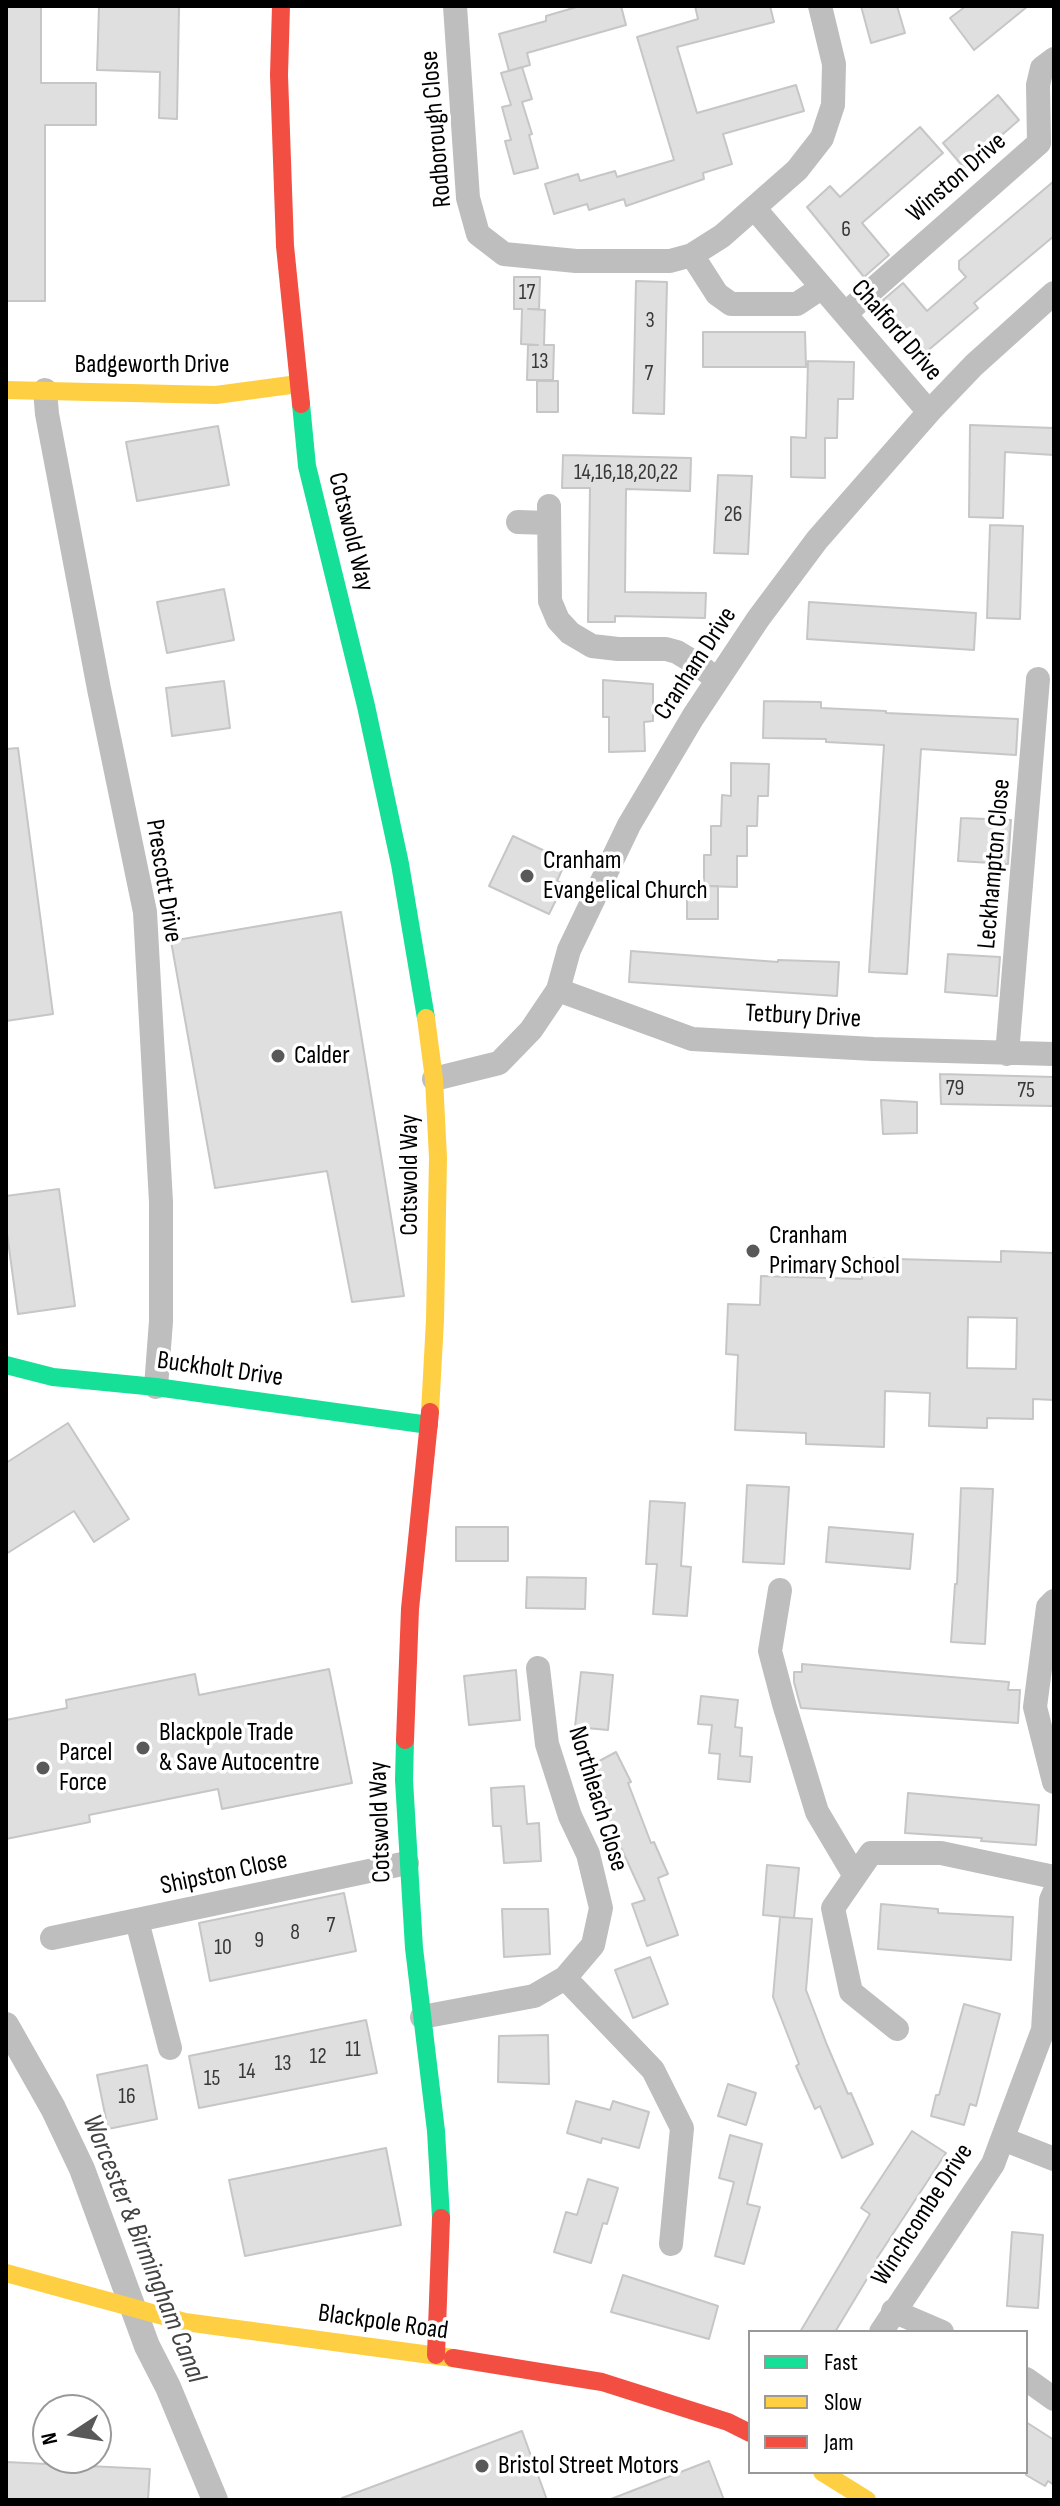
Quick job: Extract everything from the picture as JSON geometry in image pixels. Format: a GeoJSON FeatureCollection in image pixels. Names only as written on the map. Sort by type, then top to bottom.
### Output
{"type":"FeatureCollection","features":[{"type":"Feature","properties":{"kind":"main road","name":"Cotswold Way"},"geometry":{"type":"LineString","coordinates":[[281,6],[279,75],[285,246],[307,466],[366,706],[400,864],[434,1079],[438,1187],[435,1320],[429,1425],[410,1609],[404,1780],[407,1863],[436,2131],[441,2206],[436,2355]]}},
{"type":"Feature","properties":{"kind":"main road","name":"Badgeworth Drive"},"geometry":{"type":"LineString","coordinates":[[6,390],[216,395],[298,384]]}},
{"type":"Feature","properties":{"kind":"main road","name":"Buckholt Drive"},"geometry":{"type":"LineString","coordinates":[[6,1365],[53,1377],[156,1387],[429,1425]]}},
{"type":"Feature","properties":{"kind":"main road","name":"Blackpole Road"},"geometry":{"type":"LineString","coordinates":[[6,2273],[185,2322],[436,2355],[602,2382],[728,2422],[748,2432]]}},
{"type":"Feature","properties":{"kind":"main road"},"geometry":{"type":"LineString","coordinates":[[825,2474],[867,2500]]}},
{"type":"Feature","properties":{"kind":"street","name":"Rodborough Close"},"geometry":{"type":"LineString","coordinates":[[455,6],[468,198],[478,234],[504,254],[561,260],[670,261],[692,255],[722,236],[797,170],[822,138],[833,105],[834,64],[820,6]]}},
{"type":"Feature","properties":{"kind":"street","name":"Winston Drive"},"geometry":{"type":"LineString","coordinates":[[845,314],[1039,143],[1038,85],[1042,68],[1054,59]]}},
{"type":"Feature","properties":{"kind":"street","name":"Chalford Drive"},"geometry":{"type":"LineString","coordinates":[[755,209],[929,412]]}},
{"type":"Feature","properties":{"kind":"street","name":"Chalford Drive"},"geometry":{"type":"LineString","coordinates":[[692,255],[717,294],[731,304],[797,304],[821,288]]}},
{"type":"Feature","properties":{"kind":"street","name":"Cranham Drive"},"geometry":{"type":"LineString","coordinates":[[434,1079],[499,1063],[531,1030],[558,990],[569,950],[629,825],[751,628],[817,540],[929,412],[974,365],[1054,293]]}},
{"type":"Feature","properties":{"kind":"street","name":"Prescott Drive"},"geometry":{"type":"LineString","coordinates":[[45,390],[45,404],[99,689],[145,912],[161,1202],[161,1321],[156,1387]]}},
{"type":"Feature","properties":{"kind":"street"},"geometry":{"type":"LineString","coordinates":[[518,522],[549,514],[550,601],[558,620],[570,633],[592,646],[677,652],[717,680]]}},
{"type":"Feature","properties":{"kind":"street","name":"Leckhampton Close"},"geometry":{"type":"LineString","coordinates":[[1007,1054],[1038,679]]}},
{"type":"Feature","properties":{"kind":"street","name":"Tetbury Drive"},"geometry":{"type":"LineString","coordinates":[[558,990],[692,1039],[1054,1054]]}},
{"type":"Feature","properties":{"kind":"street"},"geometry":{"type":"LineString","coordinates":[[780,1590],[770,1651],[817,1812],[855,1876]]}},
{"type":"Feature","properties":{"kind":"street"},"geometry":{"type":"LineString","coordinates":[[1054,1601],[1048,1607],[1035,1707],[1054,1782]]}},
{"type":"Feature","properties":{"kind":"street","name":"Northleach Close"},"geometry":{"type":"LineString","coordinates":[[422,2017],[534,1996],[565,1978],[593,1945],[601,1908],[588,1854],[570,1816],[547,1744],[538,1668]]}},
{"type":"Feature","properties":{"kind":"street"},"geometry":{"type":"LineString","coordinates":[[897,2029],[851,1992],[833,1908],[871,1853],[941,1853],[1054,1877]]}},
{"type":"Feature","properties":{"kind":"street","name":"Shipston Close"},"geometry":{"type":"LineString","coordinates":[[52,1938],[407,1863]]}},
{"type":"Feature","properties":{"kind":"street","name":"Winchcombe Drive"},"geometry":{"type":"LineString","coordinates":[[887,2322],[993,2164],[1003,2139],[1043,2030],[1051,1900],[1054,1893]]}},
{"type":"Feature","properties":{"kind":"street"},"geometry":{"type":"LineString","coordinates":[[137,1921],[170,2048]]}},
{"type":"Feature","properties":{"kind":"street"},"geometry":{"type":"LineString","coordinates":[[565,1978],[653,2070],[682,2128],[671,2244]]}},
{"type":"Feature","properties":{"kind":"street"},"geometry":{"type":"LineString","coordinates":[[1003,2139],[1054,2159]]}},
{"type":"Feature","properties":{"kind":"street"},"geometry":{"type":"LineString","coordinates":[[887,2322],[931,2330]]}},
{"type":"Feature","properties":{"kind":"street"},"geometry":{"type":"LineString","coordinates":[[1028,2380],[1054,2399]]}},
{"type":"Feature","properties":{"kind":"building"},"geometry":{"type":"Polygon","coordinates":[[[6,6],[41,6],[41,83],[96,83],[96,125],[45,125],[45,301],[6,301],[6,6]]]}},
{"type":"Feature","properties":{"kind":"building"},"geometry":{"type":"Polygon","coordinates":[[[99,6],[179,6],[177,119],[159,118],[160,72],[97,70],[99,6]]]}},
{"type":"Feature","properties":{"kind":"building"},"geometry":{"type":"Polygon","coordinates":[[[580,6],[621,6],[626,25],[527,53],[530,65],[509,71],[499,34],[546,21],[546,16],[580,6]]]}},
{"type":"Feature","properties":{"kind":"building"},"geometry":{"type":"Polygon","coordinates":[[[695,6],[770,6],[774,22],[677,47],[697,113],[796,85],[804,111],[723,134],[732,164],[703,173],[704,179],[626,206],[624,199],[589,210],[587,204],[554,214],[545,184],[578,174],[580,181],[615,171],[617,177],[674,160],[637,37],[698,19],[695,6]]]}},
{"type":"Feature","properties":{"kind":"building"},"geometry":{"type":"Polygon","coordinates":[[[861,6],[897,6],[905,33],[871,43],[861,6]]]}},
{"type":"Feature","properties":{"kind":"building"},"geometry":{"type":"Polygon","coordinates":[[[966,6],[1028,6],[974,50],[950,18],[966,6]]]}},
{"type":"Feature","properties":{"kind":"building"},"geometry":{"type":"Polygon","coordinates":[[[522,67],[532,99],[522,102],[538,168],[514,174],[505,141],[511,140],[502,107],[511,105],[501,73],[522,67]]]}},
{"type":"Feature","properties":{"kind":"building"},"geometry":{"type":"Polygon","coordinates":[[[998,95],[1019,120],[964,168],[943,143],[998,95]]]}},
{"type":"Feature","properties":{"kind":"building"},"geometry":{"type":"Polygon","coordinates":[[[920,127],[943,153],[862,223],[889,255],[864,277],[807,207],[830,186],[840,197],[920,127]]]}},
{"type":"Feature","properties":{"kind":"building"},"geometry":{"type":"Polygon","coordinates":[[[1054,181],[1054,236],[974,303],[978,308],[925,353],[883,300],[903,283],[927,311],[966,277],[959,269],[959,261],[1054,181]]]}},
{"type":"Feature","properties":{"kind":"building"},"geometry":{"type":"Polygon","coordinates":[[[514,277],[540,277],[539,309],[528,309],[545,310],[544,345],[554,345],[553,380],[527,380],[528,345],[538,345],[521,344],[522,309],[514,309],[514,277]]]}},
{"type":"Feature","properties":{"kind":"building"},"geometry":{"type":"Polygon","coordinates":[[[636,281],[667,282],[664,414],[633,413],[636,281]]]}},
{"type":"Feature","properties":{"kind":"building"},"geometry":{"type":"Polygon","coordinates":[[[703,332],[805,332],[806,367],[703,367],[703,332]]]}},
{"type":"Feature","properties":{"kind":"building"},"geometry":{"type":"Polygon","coordinates":[[[808,361],[854,362],[853,399],[838,399],[837,438],[825,438],[825,478],[791,477],[791,437],[806,438],[808,361]]]}},
{"type":"Feature","properties":{"kind":"building"},"geometry":{"type":"Polygon","coordinates":[[[537,381],[558,381],[558,412],[537,412],[537,381]]]}},
{"type":"Feature","properties":{"kind":"building"},"geometry":{"type":"Polygon","coordinates":[[[970,425],[1054,428],[1054,455],[1005,452],[1003,518],[969,517],[970,425]]]}},
{"type":"Feature","properties":{"kind":"building"},"geometry":{"type":"Polygon","coordinates":[[[218,426],[229,485],[137,501],[126,442],[218,426]]]}},
{"type":"Feature","properties":{"kind":"building"},"geometry":{"type":"Polygon","coordinates":[[[563,455],[691,458],[690,491],[626,489],[625,592],[706,593],[705,618],[615,616],[615,622],[588,622],[590,488],[562,488],[563,455]]]}},
{"type":"Feature","properties":{"kind":"building"},"geometry":{"type":"Polygon","coordinates":[[[718,475],[752,476],[748,554],[714,553],[718,475]]]}},
{"type":"Feature","properties":{"kind":"building"},"geometry":{"type":"Polygon","coordinates":[[[990,525],[1023,526],[1020,619],[987,618],[990,525]]]}},
{"type":"Feature","properties":{"kind":"building"},"geometry":{"type":"Polygon","coordinates":[[[224,589],[234,640],[167,653],[157,602],[224,589]]]}},
{"type":"Feature","properties":{"kind":"building"},"geometry":{"type":"Polygon","coordinates":[[[809,602],[976,613],[974,650],[807,639],[809,602]]]}},
{"type":"Feature","properties":{"kind":"building"},"geometry":{"type":"Polygon","coordinates":[[[603,680],[653,684],[653,721],[644,722],[645,751],[609,752],[609,717],[603,717],[603,680]]]}},
{"type":"Feature","properties":{"kind":"building"},"geometry":{"type":"Polygon","coordinates":[[[224,681],[230,728],[172,736],[166,688],[224,681]]]}},
{"type":"Feature","properties":{"kind":"building"},"geometry":{"type":"Polygon","coordinates":[[[764,701],[821,702],[821,708],[886,713],[1018,719],[1016,755],[921,749],[907,974],[869,972],[884,745],[826,742],[826,739],[763,738],[764,701]]]}},
{"type":"Feature","properties":{"kind":"building"},"geometry":{"type":"Polygon","coordinates":[[[18,748],[53,1014],[6,1021],[6,749],[18,748]]]}},
{"type":"Feature","properties":{"kind":"building"},"geometry":{"type":"Polygon","coordinates":[[[731,763],[769,764],[768,796],[758,796],[757,826],[747,826],[747,856],[737,856],[737,887],[704,886],[704,855],[711,855],[711,826],[721,826],[722,795],[731,796],[731,763]]]}},
{"type":"Feature","properties":{"kind":"building"},"geometry":{"type":"Polygon","coordinates":[[[961,818],[1011,820],[1008,864],[958,861],[961,818]]]}},
{"type":"Feature","properties":{"kind":"building","name":"Cranham Evangelical Church"},"geometry":{"type":"Polygon","coordinates":[[[513,836],[566,861],[557,881],[564,884],[549,914],[489,886],[513,836]]]}},
{"type":"Feature","properties":{"kind":"building"},"geometry":{"type":"Polygon","coordinates":[[[687,886],[718,886],[718,919],[687,919],[687,886]]]}},
{"type":"Feature","properties":{"kind":"building","name":"Calder"},"geometry":{"type":"Polygon","coordinates":[[[341,912],[404,1296],[352,1302],[327,1171],[215,1188],[171,941],[341,912]]]}},
{"type":"Feature","properties":{"kind":"building"},"geometry":{"type":"Polygon","coordinates":[[[631,951],[778,962],[839,962],[837,996],[629,982],[631,951]]]}},
{"type":"Feature","properties":{"kind":"building"},"geometry":{"type":"Polygon","coordinates":[[[948,954],[1000,957],[997,996],[945,992],[948,954]]]}},
{"type":"Feature","properties":{"kind":"building"},"geometry":{"type":"Polygon","coordinates":[[[940,1074],[1054,1077],[1054,1106],[941,1104],[940,1074]]]}},
{"type":"Feature","properties":{"kind":"building"},"geometry":{"type":"Polygon","coordinates":[[[881,1100],[917,1102],[917,1133],[883,1134],[881,1100]]]}},
{"type":"Feature","properties":{"kind":"building"},"geometry":{"type":"Polygon","coordinates":[[[59,1189],[75,1306],[18,1314],[6,1226],[6,1196],[59,1189]]]}},
{"type":"Feature","properties":{"kind":"building"},"geometry":{"type":"Polygon","coordinates":[[[1001,1251],[1054,1253],[1054,1400],[1033,1399],[1033,1419],[987,1418],[987,1428],[929,1426],[930,1393],[885,1391],[884,1447],[806,1444],[806,1433],[735,1430],[738,1355],[726,1354],[728,1304],[760,1305],[761,1276],[862,1279],[863,1258],[1001,1262],[1001,1251]],[[968,1317],[967,1368],[1016,1369],[1017,1318],[968,1317]]]}},
{"type":"Feature","properties":{"kind":"building"},"geometry":{"type":"Polygon","coordinates":[[[68,1423],[129,1519],[94,1542],[74,1511],[6,1554],[6,1463],[68,1423]]]}},
{"type":"Feature","properties":{"kind":"building"},"geometry":{"type":"Polygon","coordinates":[[[747,1485],[789,1487],[784,1564],[743,1562],[747,1485]]]}},
{"type":"Feature","properties":{"kind":"building"},"geometry":{"type":"Polygon","coordinates":[[[961,1488],[993,1489],[985,1644],[951,1642],[961,1488]]]}},
{"type":"Feature","properties":{"kind":"building"},"geometry":{"type":"Polygon","coordinates":[[[650,1501],[685,1503],[681,1566],[691,1567],[687,1616],[653,1614],[657,1564],[646,1564],[650,1501]]]}},
{"type":"Feature","properties":{"kind":"building"},"geometry":{"type":"Polygon","coordinates":[[[456,1527],[508,1527],[508,1561],[456,1561],[456,1527]]]}},
{"type":"Feature","properties":{"kind":"building"},"geometry":{"type":"Polygon","coordinates":[[[829,1527],[913,1534],[910,1569],[826,1562],[829,1527]]]}},
{"type":"Feature","properties":{"kind":"building"},"geometry":{"type":"Polygon","coordinates":[[[527,1577],[586,1578],[585,1609],[526,1608],[527,1577]]]}},
{"type":"Feature","properties":{"kind":"building"},"geometry":{"type":"Polygon","coordinates":[[[802,1664],[1009,1682],[1008,1690],[1020,1690],[1018,1723],[801,1708],[794,1672],[802,1672],[802,1664]]]}},
{"type":"Feature","properties":{"kind":"building"},"geometry":{"type":"Polygon","coordinates":[[[329,1669],[352,1783],[222,1809],[218,1789],[89,1815],[90,1822],[6,1839],[6,1720],[67,1708],[66,1700],[195,1674],[199,1695],[329,1669]]]}},
{"type":"Feature","properties":{"kind":"building"},"geometry":{"type":"Polygon","coordinates":[[[516,1670],[520,1720],[469,1725],[464,1676],[516,1670]]]}},
{"type":"Feature","properties":{"kind":"building"},"geometry":{"type":"Polygon","coordinates":[[[581,1672],[613,1675],[608,1730],[575,1727],[581,1672]]]}},
{"type":"Feature","properties":{"kind":"building"},"geometry":{"type":"Polygon","coordinates":[[[701,1696],[738,1700],[735,1727],[742,1728],[740,1756],[752,1757],[750,1782],[718,1779],[720,1754],[709,1753],[712,1725],[698,1724],[701,1696]]]}},
{"type":"Feature","properties":{"kind":"building"},"geometry":{"type":"Polygon","coordinates":[[[616,1752],[631,1782],[628,1783],[651,1843],[654,1842],[668,1874],[658,1878],[678,1935],[647,1946],[632,1904],[645,1900],[605,1810],[610,1808],[590,1766],[616,1752]]]}},
{"type":"Feature","properties":{"kind":"building"},"geometry":{"type":"Polygon","coordinates":[[[524,1786],[527,1824],[539,1823],[541,1861],[504,1863],[501,1826],[493,1826],[491,1788],[524,1786]]]}},
{"type":"Feature","properties":{"kind":"building"},"geometry":{"type":"Polygon","coordinates":[[[908,1793],[1039,1805],[1036,1845],[905,1833],[908,1793]]]}},
{"type":"Feature","properties":{"kind":"building"},"geometry":{"type":"Polygon","coordinates":[[[767,1865],[799,1868],[794,1918],[763,1915],[767,1865]]]}},
{"type":"Feature","properties":{"kind":"building"},"geometry":{"type":"Polygon","coordinates":[[[344,1893],[356,1951],[210,1981],[199,1923],[344,1893]]]}},
{"type":"Feature","properties":{"kind":"building"},"geometry":{"type":"Polygon","coordinates":[[[881,1904],[938,1909],[938,1913],[1013,1917],[1011,1960],[878,1949],[881,1904]]]}},
{"type":"Feature","properties":{"kind":"building"},"geometry":{"type":"Polygon","coordinates":[[[502,1909],[548,1909],[550,1954],[504,1957],[502,1909]]]}},
{"type":"Feature","properties":{"kind":"building"},"geometry":{"type":"Polygon","coordinates":[[[780,1917],[812,1919],[806,1990],[848,2094],[851,2093],[873,2144],[842,2158],[820,2106],[815,2109],[796,2066],[799,2064],[773,1997],[780,1917]]]}},
{"type":"Feature","properties":{"kind":"building"},"geometry":{"type":"Polygon","coordinates":[[[650,1957],[668,2004],[633,2018],[615,1970],[650,1957]]]}},
{"type":"Feature","properties":{"kind":"building"},"geometry":{"type":"Polygon","coordinates":[[[964,2004],[1000,2014],[976,2106],[970,2104],[964,2125],[931,2116],[964,2004]]]}},
{"type":"Feature","properties":{"kind":"building"},"geometry":{"type":"Polygon","coordinates":[[[366,2020],[377,2073],[199,2108],[189,2056],[366,2020]]]}},
{"type":"Feature","properties":{"kind":"building"},"geometry":{"type":"Polygon","coordinates":[[[548,2035],[549,2084],[498,2082],[499,2036],[548,2035]]]}},
{"type":"Feature","properties":{"kind":"building"},"geometry":{"type":"Polygon","coordinates":[[[147,2065],[157,2119],[108,2129],[97,2075],[147,2065]]]}},
{"type":"Feature","properties":{"kind":"building"},"geometry":{"type":"Polygon","coordinates":[[[728,2084],[756,2093],[746,2125],[718,2116],[728,2084]]]}},
{"type":"Feature","properties":{"kind":"building"},"geometry":{"type":"Polygon","coordinates":[[[576,2101],[610,2110],[613,2101],[649,2112],[639,2148],[602,2138],[601,2143],[567,2133],[576,2101]]]}},
{"type":"Feature","properties":{"kind":"building"},"geometry":{"type":"Polygon","coordinates":[[[912,2131],[946,2153],[877,2258],[836,2330],[801,2330],[870,2214],[861,2208],[912,2131]]]}},
{"type":"Feature","properties":{"kind":"building"},"geometry":{"type":"Polygon","coordinates":[[[730,2135],[762,2144],[747,2204],[760,2207],[744,2264],[715,2256],[734,2182],[719,2178],[730,2135]]]}},
{"type":"Feature","properties":{"kind":"building"},"geometry":{"type":"Polygon","coordinates":[[[386,2148],[401,2225],[245,2256],[229,2180],[386,2148]]]}},
{"type":"Feature","properties":{"kind":"building"},"geometry":{"type":"Polygon","coordinates":[[[588,2179],[618,2188],[591,2263],[554,2252],[566,2212],[577,2215],[588,2179]]]}},
{"type":"Feature","properties":{"kind":"building"},"geometry":{"type":"Polygon","coordinates":[[[1012,2232],[1043,2235],[1038,2308],[1007,2306],[1012,2232]]]}},
{"type":"Feature","properties":{"kind":"building"},"geometry":{"type":"Polygon","coordinates":[[[623,2275],[718,2306],[709,2339],[611,2312],[623,2275]]]}},
{"type":"Feature","properties":{"kind":"building"},"geometry":{"type":"Polygon","coordinates":[[[1028,2423],[1054,2440],[1054,2485],[1048,2481],[1045,2486],[1026,2475],[1028,2423]]]}},
{"type":"Feature","properties":{"kind":"building","name":"Bristol Street Motors"},"geometry":{"type":"Polygon","coordinates":[[[522,2431],[547,2500],[342,2500],[342,2498],[522,2431]]]}},
{"type":"Feature","properties":{"kind":"building"},"geometry":{"type":"Polygon","coordinates":[[[709,2461],[724,2500],[611,2500],[611,2499],[709,2461]]]}},
{"type":"Feature","properties":{"kind":"building"},"geometry":{"type":"Polygon","coordinates":[[[6,2462],[32,2463],[32,2474],[112,2474],[112,2467],[150,2469],[148,2500],[6,2500],[6,2462]]]}},
{"type":"Feature","properties":{"kind":"waterway","name":"Worcester & Birmingham Canal"},"geometry":{"type":"LineString","coordinates":[[6,2025],[53,2108],[82,2169],[147,2346],[168,2387],[215,2500]]}},
{"type":"Feature","properties":{"kind":"traffic: fast"},"geometry":{"type":"LineString","coordinates":[[301,404],[307,466],[366,706],[400,864],[426,1018]]}},
{"type":"Feature","properties":{"kind":"traffic: fast"},"geometry":{"type":"LineString","coordinates":[[6,1365],[53,1377],[156,1387],[429,1425]]}},
{"type":"Feature","properties":{"kind":"traffic: fast"},"geometry":{"type":"LineString","coordinates":[[405,1740],[404,1780],[414,1948],[436,2131],[441,2218]]}},
{"type":"Feature","properties":{"kind":"traffic: slow"},"geometry":{"type":"LineString","coordinates":[[6,390],[216,395],[298,384]]}},
{"type":"Feature","properties":{"kind":"traffic: slow"},"geometry":{"type":"LineString","coordinates":[[426,1018],[434,1079],[438,1158],[430,1412]]}},
{"type":"Feature","properties":{"kind":"traffic: slow"},"geometry":{"type":"LineString","coordinates":[[6,2273],[185,2322],[453,2358]]}},
{"type":"Feature","properties":{"kind":"traffic: slow"},"geometry":{"type":"LineString","coordinates":[[825,2474],[867,2500]]}},
{"type":"Feature","properties":{"kind":"traffic: jam"},"geometry":{"type":"LineString","coordinates":[[281,6],[279,75],[285,246],[301,404]]}},
{"type":"Feature","properties":{"kind":"traffic: jam"},"geometry":{"type":"LineString","coordinates":[[405,1740],[410,1609],[430,1412]]}},
{"type":"Feature","properties":{"kind":"traffic: jam"},"geometry":{"type":"LineString","coordinates":[[436,2355],[441,2218]]}},
{"type":"Feature","properties":{"kind":"traffic: jam"},"geometry":{"type":"LineString","coordinates":[[453,2358],[602,2382],[728,2422],[748,2432]]}},
{"type":"Feature","properties":{"kind":"place","name":"Cranham Evangelical Church"},"geometry":{"type":"Point","coordinates":[527,876]}},
{"type":"Feature","properties":{"kind":"place","name":"Calder"},"geometry":{"type":"Point","coordinates":[278,1056]}},
{"type":"Feature","properties":{"kind":"place","name":"Cranham Primary School"},"geometry":{"type":"Point","coordinates":[753,1251]}},
{"type":"Feature","properties":{"kind":"place","name":"Blackpole Trade & Save Autocentre"},"geometry":{"type":"Point","coordinates":[143,1748]}},
{"type":"Feature","properties":{"kind":"place","name":"Parcel Force"},"geometry":{"type":"Point","coordinates":[43,1768]}},
{"type":"Feature","properties":{"kind":"place","name":"Bristol Street Motors"},"geometry":{"type":"Point","coordinates":[482,2466]}}]}
